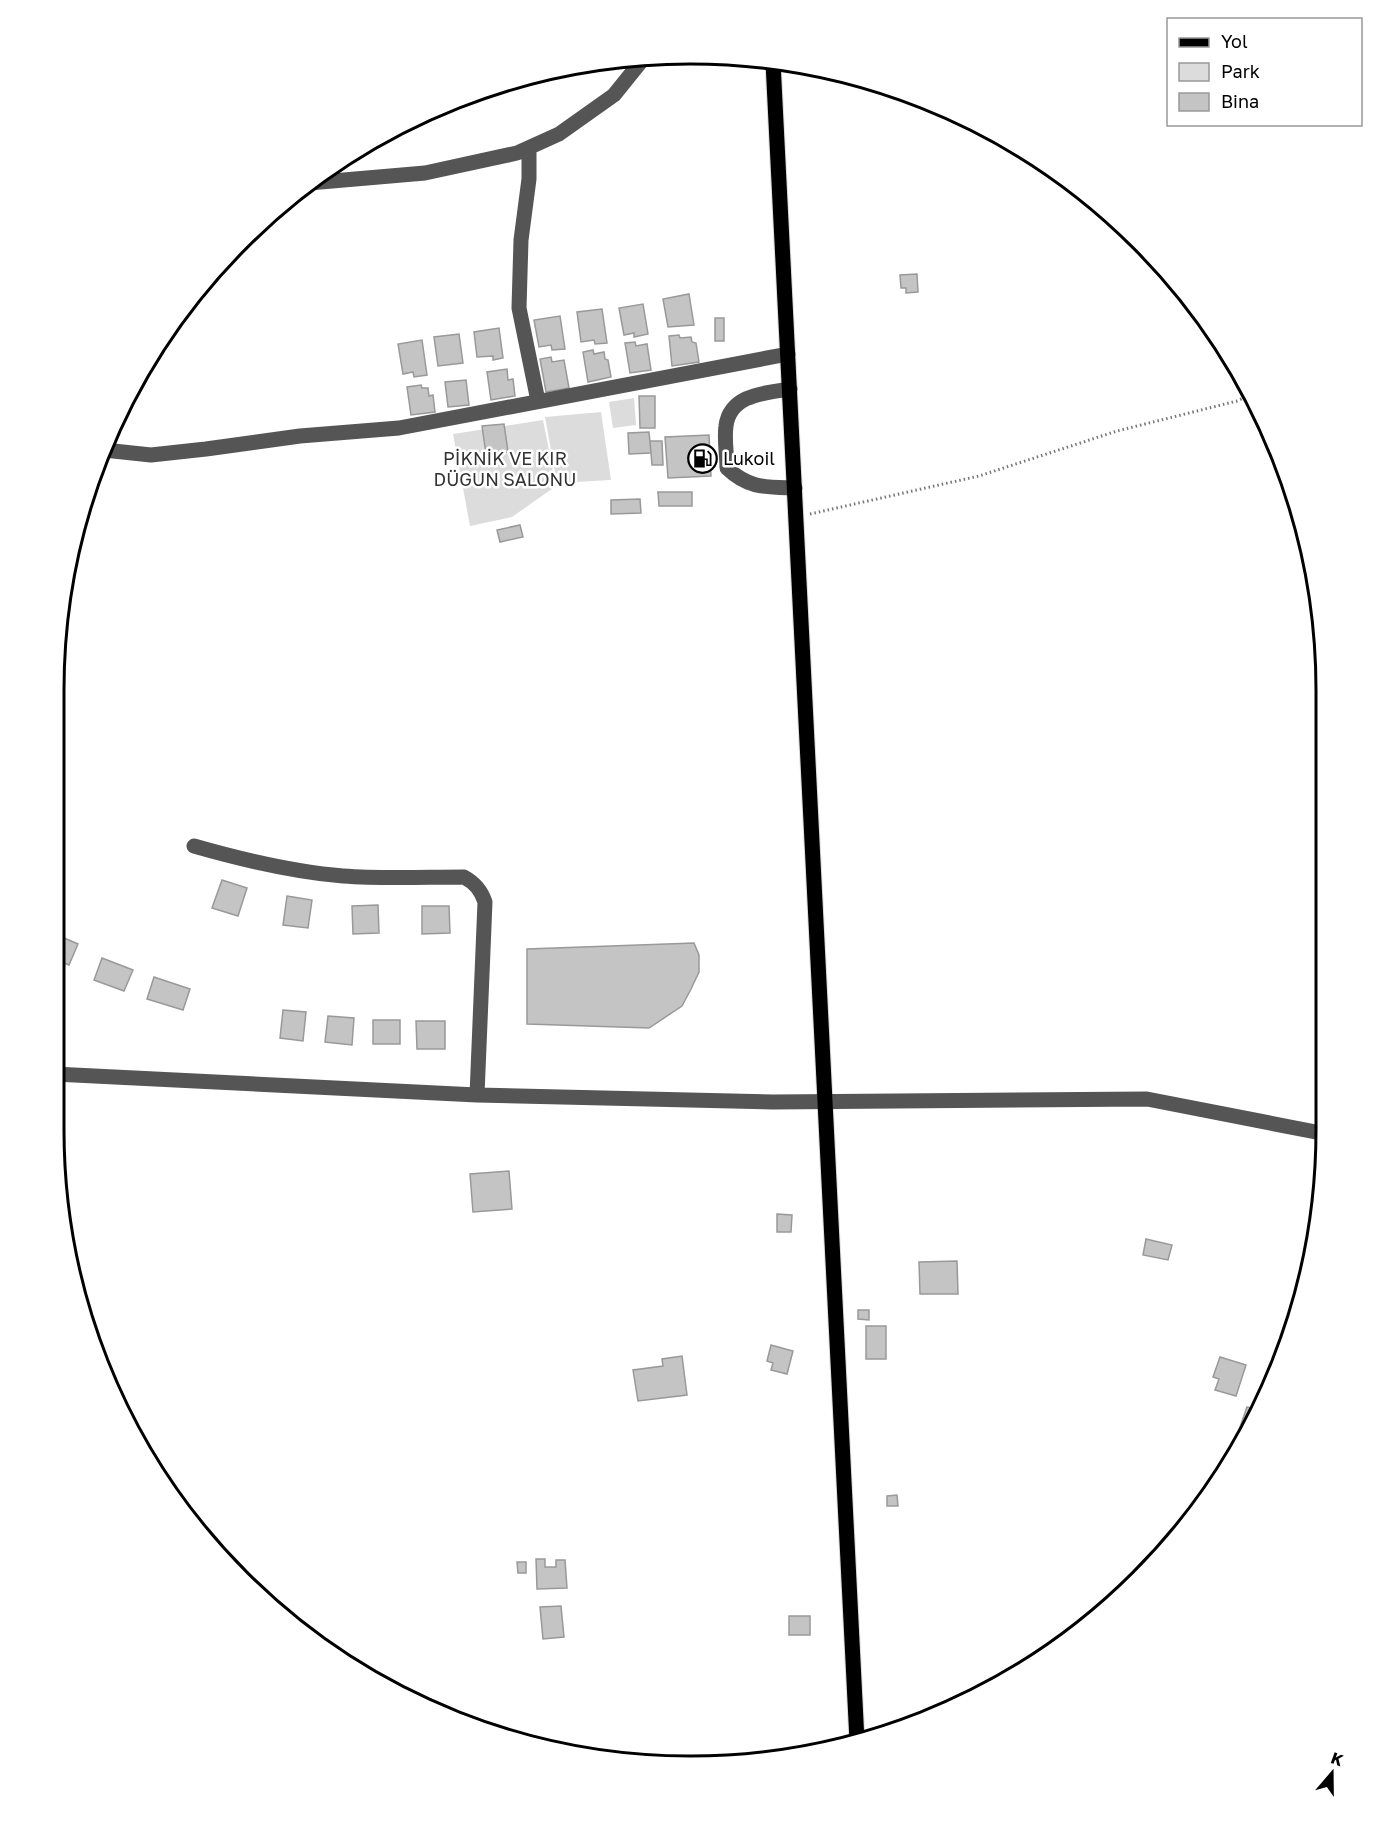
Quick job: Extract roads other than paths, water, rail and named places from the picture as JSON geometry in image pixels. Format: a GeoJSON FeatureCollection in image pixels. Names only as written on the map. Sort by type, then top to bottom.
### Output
{"type":"FeatureCollection","features":[{"type":"Feature","properties":{"kind":"main road"},"geometry":{"type":"LineString","coordinates":[[773,70],[857,1734]]}},
{"type":"Feature","properties":{"kind":"street"},"geometry":{"type":"LineString","coordinates":[[326,182],[425,173],[517,153],[558,134],[614,95],[636,67]]}},
{"type":"Feature","properties":{"kind":"street"},"geometry":{"type":"LineString","coordinates":[[529,148],[529,179],[521,240],[519,308],[538,401]]}},
{"type":"Feature","properties":{"kind":"street"},"geometry":{"type":"LineString","coordinates":[[112,451],[151,455],[300,436],[399,428],[788,354]]}},
{"type":"Feature","properties":{"kind":"street"},"geometry":{"type":"LineString","coordinates":[[790,389],[753,395],[738,403],[732,410],[725,426],[727,468],[743,481],[759,487],[795,488]]}},
{"type":"Feature","properties":{"kind":"street"},"geometry":{"type":"LineString","coordinates":[[194,846],[257,863],[302,871],[384,878],[464,877],[476,886],[485,902],[477,1095]]}},
{"type":"Feature","properties":{"kind":"street"},"geometry":{"type":"LineString","coordinates":[[64,1074],[477,1095],[826,1102],[1147,1100],[1316,1133]]}},
{"type":"Feature","properties":{"kind":"place","name":"Lukoil"},"geometry":{"type":"Point","coordinates":[702,458]}},
{"type":"Feature","properties":{"kind":"park label","name":"PİKNİK VE KIR DÜĞUN SALONU"},"geometry":{"type":"Point","coordinates":[505,468]}}]}
